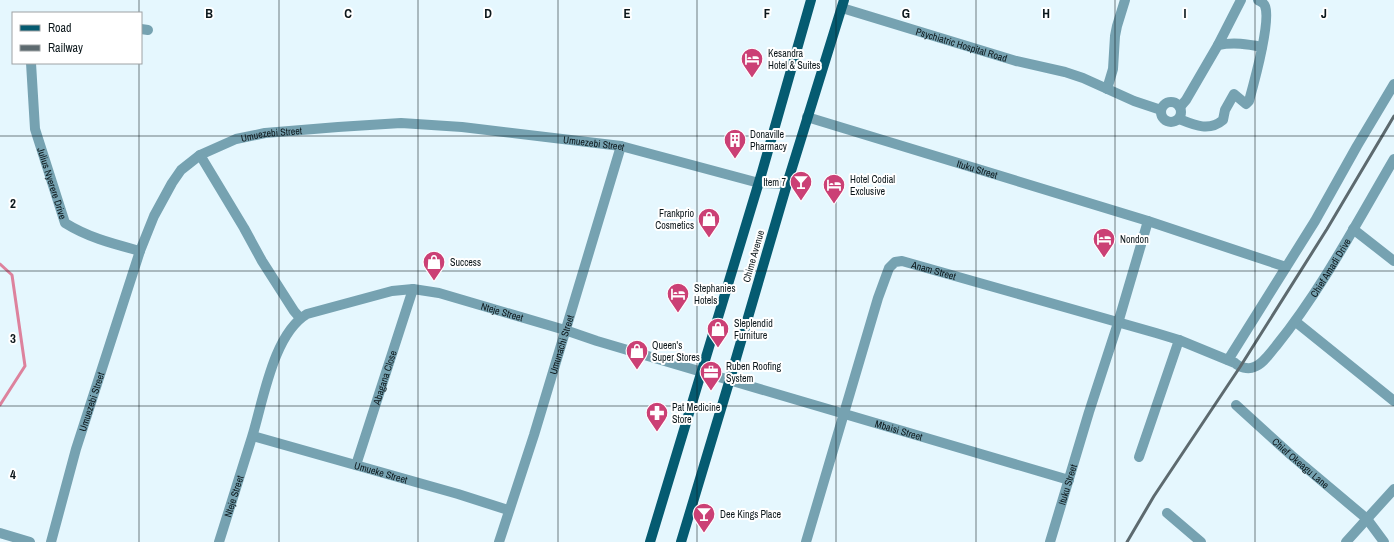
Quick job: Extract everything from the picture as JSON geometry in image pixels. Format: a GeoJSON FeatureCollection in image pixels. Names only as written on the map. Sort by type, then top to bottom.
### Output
{"type":"FeatureCollection","features":[{"type":"Feature","properties":{"kind":"main road","name":"Chime Avenue"},"geometry":{"type":"LineString","coordinates":[[650,542],[759,183],[811,0]]}},
{"type":"Feature","properties":{"kind":"main road","name":"Chime Avenue"},"geometry":{"type":"LineString","coordinates":[[680,542],[730,379],[807,117],[843,4]]}},
{"type":"Feature","properties":{"kind":"street"},"geometry":{"type":"LineString","coordinates":[[1125,0],[1114,36],[1113,68],[1107,89],[1134,101],[1161,110]]}},
{"type":"Feature","properties":{"kind":"street"},"geometry":{"type":"LineString","coordinates":[[1179,119],[1180,107],[1186,100],[1218,45],[1241,0]]}},
{"type":"Feature","properties":{"kind":"street"},"geometry":{"type":"LineString","coordinates":[[1180,107],[1174,103],[1166,104],[1161,110],[1162,117],[1168,122],[1179,119],[1201,127],[1211,127],[1223,120],[1225,110],[1234,94],[1246,104],[1249,101],[1262,47],[1266,20],[1266,8],[1263,3],[1258,0]]}},
{"type":"Feature","properties":{"kind":"street","name":"Psychiatric Hospital Road"},"geometry":{"type":"LineString","coordinates":[[843,4],[1016,61],[1065,72],[1107,89]]}},
{"type":"Feature","properties":{"kind":"street"},"geometry":{"type":"LineString","coordinates":[[1218,45],[1241,43],[1262,47]]}},
{"type":"Feature","properties":{"kind":"street","name":"Julius Nyerere Drive"},"geometry":{"type":"LineString","coordinates":[[31,64],[36,129],[65,223],[89,236],[140,251]]}},
{"type":"Feature","properties":{"kind":"street"},"geometry":{"type":"LineString","coordinates":[[1228,360],[1315,221],[1394,84]]}},
{"type":"Feature","properties":{"kind":"street","name":"Ituku Street"},"geometry":{"type":"LineString","coordinates":[[807,117],[1148,221],[1286,267]]}},
{"type":"Feature","properties":{"kind":"street","name":"Umuezebi Street"},"geometry":{"type":"LineString","coordinates":[[51,542],[76,449],[140,251],[154,216],[172,183],[181,170],[200,155],[236,139],[265,133],[401,123],[462,128],[621,146],[759,183],[787,184]]}},
{"type":"Feature","properties":{"kind":"street","name":"Umunachi Street"},"geometry":{"type":"LineString","coordinates":[[499,542],[508,510],[534,435],[621,146]]}},
{"type":"Feature","properties":{"kind":"street"},"geometry":{"type":"LineString","coordinates":[[200,155],[262,261],[294,312],[300,318]]}},
{"type":"Feature","properties":{"kind":"street","name":"Chief Amadi Drive"},"geometry":{"type":"LineString","coordinates":[[1253,368],[1259,365],[1296,322],[1394,159]]}},
{"type":"Feature","properties":{"kind":"street","name":"Ituku Street"},"geometry":{"type":"LineString","coordinates":[[1050,542],[1148,221]]}},
{"type":"Feature","properties":{"kind":"street"},"geometry":{"type":"LineString","coordinates":[[1353,229],[1394,261]]}},
{"type":"Feature","properties":{"kind":"street","name":"Anam Street"},"geometry":{"type":"LineString","coordinates":[[806,542],[878,298],[889,268],[895,262],[902,261],[1179,340],[1228,360],[1240,367],[1253,368]]}},
{"type":"Feature","properties":{"kind":"street","name":"Nteje Street"},"geometry":{"type":"LineString","coordinates":[[218,542],[276,357],[291,327],[300,318],[313,312],[392,290],[414,289],[440,293],[566,330],[597,341],[730,379]]}},
{"type":"Feature","properties":{"kind":"street","name":"Abagana Close"},"geometry":{"type":"LineString","coordinates":[[356,465],[400,327],[414,289]]}},
{"type":"Feature","properties":{"kind":"street"},"geometry":{"type":"LineString","coordinates":[[1296,322],[1394,401]]}},
{"type":"Feature","properties":{"kind":"street"},"geometry":{"type":"LineString","coordinates":[[1139,457],[1179,340]]}},
{"type":"Feature","properties":{"kind":"street","name":"Mbaisi Street"},"geometry":{"type":"LineString","coordinates":[[730,379],[1069,480]]}},
{"type":"Feature","properties":{"kind":"street","name":"Chief Okeagu Lane"},"geometry":{"type":"LineString","coordinates":[[1236,404],[1291,456],[1368,519],[1384,542]]}},
{"type":"Feature","properties":{"kind":"street","name":"Umueke Street"},"geometry":{"type":"LineString","coordinates":[[252,436],[508,510]]}},
{"type":"Feature","properties":{"kind":"street"},"geometry":{"type":"LineString","coordinates":[[1346,542],[1394,489]]}},
{"type":"Feature","properties":{"kind":"street"},"geometry":{"type":"LineString","coordinates":[[1167,513],[1200,542]]}},
{"type":"Feature","properties":{"kind":"street"},"geometry":{"type":"LineString","coordinates":[[0,533],[30,542]]}},
{"type":"Feature","properties":{"kind":"waterway"},"geometry":{"type":"LineString","coordinates":[[0,264],[12,275],[25,366],[0,405]]}},
{"type":"Feature","properties":{"kind":"railway"},"geometry":{"type":"LineString","coordinates":[[1127,542],[1154,496],[1240,367],[1327,229],[1394,116]]}},
{"type":"Feature","properties":{"kind":"place","name":"Kesandra Hotel & Suites"},"geometry":{"type":"Point","coordinates":[752,78]}},
{"type":"Feature","properties":{"kind":"place","name":"Donaville Pharmacy"},"geometry":{"type":"Point","coordinates":[735,160]}},
{"type":"Feature","properties":{"kind":"place","name":"Item 7"},"geometry":{"type":"Point","coordinates":[801,202]}},
{"type":"Feature","properties":{"kind":"place","name":"Hotel Codial Exclusive"},"geometry":{"type":"Point","coordinates":[834,204]}},
{"type":"Feature","properties":{"kind":"place","name":"Frankprio Cosmetics"},"geometry":{"type":"Point","coordinates":[709,238]}},
{"type":"Feature","properties":{"kind":"place","name":"Nondon"},"geometry":{"type":"Point","coordinates":[1104,258]}},
{"type":"Feature","properties":{"kind":"place","name":"Success"},"geometry":{"type":"Point","coordinates":[434,282]}},
{"type":"Feature","properties":{"kind":"place","name":"Stephanies Hotels"},"geometry":{"type":"Point","coordinates":[678,314]}},
{"type":"Feature","properties":{"kind":"place","name":"Sleplendid Furniture"},"geometry":{"type":"Point","coordinates":[718,348]}},
{"type":"Feature","properties":{"kind":"place","name":"Queen's Super Stores"},"geometry":{"type":"Point","coordinates":[637,370]}},
{"type":"Feature","properties":{"kind":"place","name":"Ruben Roofing System"},"geometry":{"type":"Point","coordinates":[711,392]}},
{"type":"Feature","properties":{"kind":"place","name":"Pat Medicine Store"},"geometry":{"type":"Point","coordinates":[657,432]}},
{"type":"Feature","properties":{"kind":"place","name":"Dee Kings Place"},"geometry":{"type":"Point","coordinates":[704,534]}}]}
